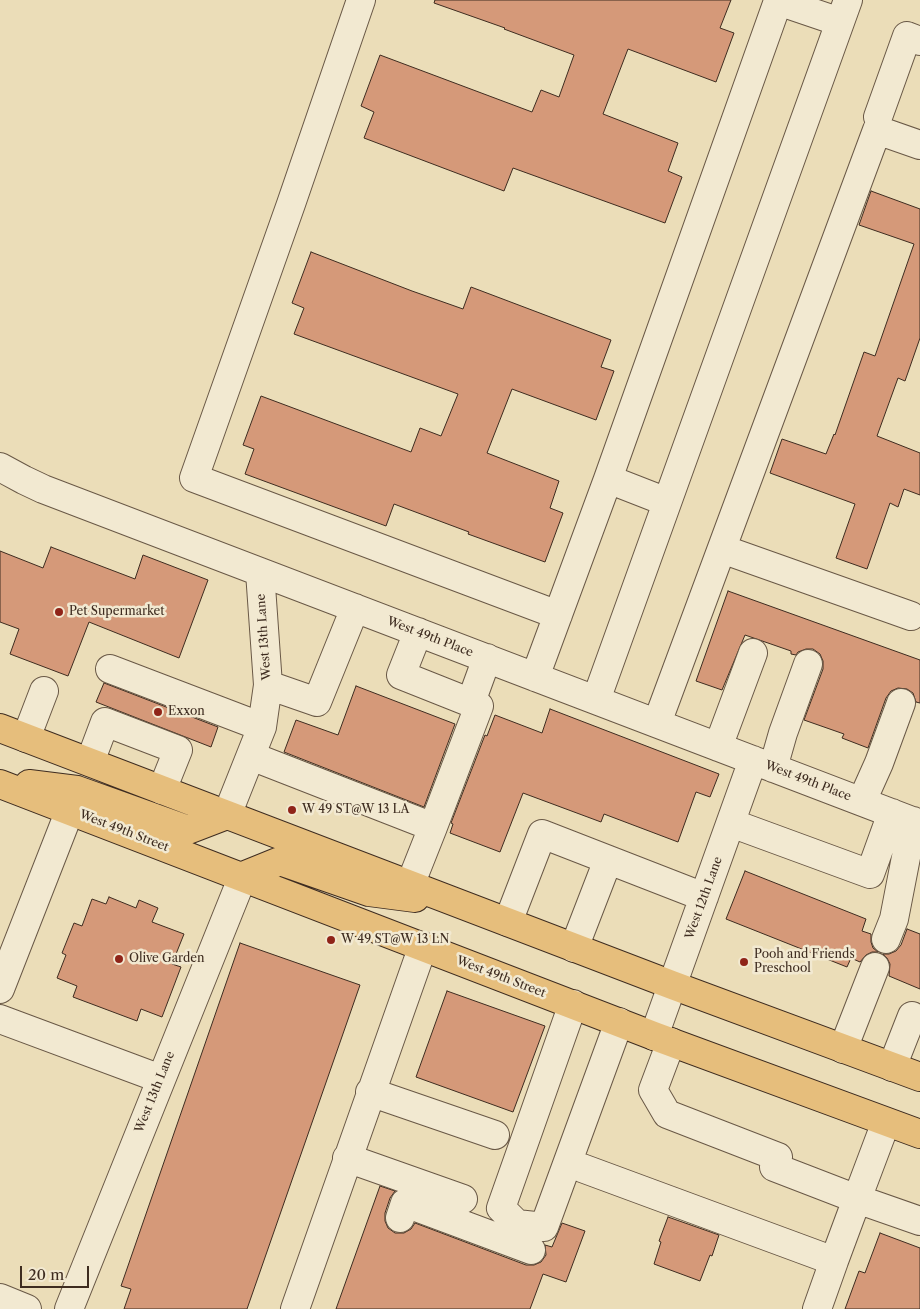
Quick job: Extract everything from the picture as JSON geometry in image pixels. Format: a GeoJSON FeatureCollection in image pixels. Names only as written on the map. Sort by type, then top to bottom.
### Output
{"type":"FeatureCollection","features":[{"type":"Feature","properties":{"kind":"main road"},"geometry":{"type":"LineString","coordinates":[[0,728],[672,986],[920,1077]]}},
{"type":"Feature","properties":{"kind":"main road"},"geometry":{"type":"LineString","coordinates":[[0,782],[77,790],[188,830],[227,814]]}},
{"type":"Feature","properties":{"kind":"main road","name":"West 49th Street"},"geometry":{"type":"LineString","coordinates":[[0,782],[662,1039],[920,1134]]}},
{"type":"Feature","properties":{"kind":"main road"},"geometry":{"type":"LineString","coordinates":[[243,876],[280,861],[369,892],[461,904]]}},
{"type":"Feature","properties":{"kind":"street"},"geometry":{"type":"LineString","coordinates":[[361,0],[194,478],[558,615]]}},
{"type":"Feature","properties":{"kind":"street"},"geometry":{"type":"LineString","coordinates":[[535,677],[608,479],[777,0],[844,11],[596,700]]}},
{"type":"Feature","properties":{"kind":"street"},"geometry":{"type":"LineString","coordinates":[[878,117],[907,36],[920,41]]}},
{"type":"Feature","properties":{"kind":"street"},"geometry":{"type":"LineString","coordinates":[[656,723],[878,130],[920,145]]}},
{"type":"Feature","properties":{"kind":"street","name":"West 49th Place"},"geometry":{"type":"LineString","coordinates":[[0,467],[43,489],[908,819]]}},
{"type":"Feature","properties":{"kind":"street"},"geometry":{"type":"LineString","coordinates":[[608,479],[667,502]]}},
{"type":"Feature","properties":{"kind":"street"},"geometry":{"type":"LineString","coordinates":[[722,549],[911,616]]}},
{"type":"Feature","properties":{"kind":"street","name":"West 13th Lane"},"geometry":{"type":"LineString","coordinates":[[227,814],[262,727],[268,685],[260,572]]}},
{"type":"Feature","properties":{"kind":"street"},"geometry":{"type":"LineString","coordinates":[[268,685],[317,702],[355,608]]}},
{"type":"Feature","properties":{"kind":"street"},"geometry":{"type":"LineString","coordinates":[[410,885],[479,706],[401,675],[418,632]]}},
{"type":"Feature","properties":{"kind":"street"},"geometry":{"type":"LineString","coordinates":[[718,747],[753,653]]}},
{"type":"Feature","properties":{"kind":"street"},"geometry":{"type":"LineString","coordinates":[[471,702],[487,658]]}},
{"type":"Feature","properties":{"kind":"street","name":"West 12th Lane"},"geometry":{"type":"LineString","coordinates":[[808,664],[783,733],[763,764],[731,822],[672,986],[653,1090],[667,1114],[778,1158],[774,1167],[857,1199]]}},
{"type":"Feature","properties":{"kind":"street"},"geometry":{"type":"LineString","coordinates":[[110,669],[262,727]]}},
{"type":"Feature","properties":{"kind":"street"},"geometry":{"type":"LineString","coordinates":[[26,738],[44,692]]}},
{"type":"Feature","properties":{"kind":"street"},"geometry":{"type":"LineString","coordinates":[[862,801],[879,763],[901,703]]}},
{"type":"Feature","properties":{"kind":"street"},"geometry":{"type":"LineString","coordinates":[[90,762],[105,722],[114,725],[178,750],[162,790]]}},
{"type":"Feature","properties":{"kind":"street"},"geometry":{"type":"LineString","coordinates":[[251,756],[433,827]]}},
{"type":"Feature","properties":{"kind":"street"},"geometry":{"type":"LineString","coordinates":[[0,989],[70,810]]}},
{"type":"Feature","properties":{"kind":"street"},"geometry":{"type":"LineString","coordinates":[[731,822],[870,874],[908,819]]}},
{"type":"Feature","properties":{"kind":"street"},"geometry":{"type":"LineString","coordinates":[[886,939],[894,919],[908,819]]}},
{"type":"Feature","properties":{"kind":"street"},"geometry":{"type":"LineString","coordinates":[[508,922],[542,834],[704,897]]}},
{"type":"Feature","properties":{"kind":"street"},"geometry":{"type":"LineString","coordinates":[[574,948],[608,860]]}},
{"type":"Feature","properties":{"kind":"street","name":"West 13th Lane"},"geometry":{"type":"LineString","coordinates":[[69,1309],[243,876]]}},
{"type":"Feature","properties":{"kind":"street"},"geometry":{"type":"LineString","coordinates":[[295,1309],[422,946]]}},
{"type":"Feature","properties":{"kind":"street"},"geometry":{"type":"LineString","coordinates":[[843,1049],[875,967]]}},
{"type":"Feature","properties":{"kind":"street"},"geometry":{"type":"LineString","coordinates":[[573,1004],[501,1208],[518,1224],[544,1227],[619,1022]]}},
{"type":"Feature","properties":{"kind":"street"},"geometry":{"type":"LineString","coordinates":[[892,1067],[912,1016]]}},
{"type":"Feature","properties":{"kind":"street"},"geometry":{"type":"LineString","coordinates":[[0,1019],[160,1079]]}},
{"type":"Feature","properties":{"kind":"street"},"geometry":{"type":"LineString","coordinates":[[370,1092],[495,1134]]}},
{"type":"Feature","properties":{"kind":"street"},"geometry":{"type":"LineString","coordinates":[[817,1309],[886,1122]]}},
{"type":"Feature","properties":{"kind":"street"},"geometry":{"type":"LineString","coordinates":[[348,1158],[464,1199]]}},
{"type":"Feature","properties":{"kind":"street"},"geometry":{"type":"LineString","coordinates":[[582,1168],[834,1260]]}},
{"type":"Feature","properties":{"kind":"street"},"geometry":{"type":"LineString","coordinates":[[857,1199],[920,1221]]}},
{"type":"Feature","properties":{"kind":"street"},"geometry":{"type":"LineString","coordinates":[[400,1218],[405,1203],[531,1250]]}},
{"type":"Feature","properties":{"kind":"street"},"geometry":{"type":"LineString","coordinates":[[0,1298],[27,1309]]}},
{"type":"Feature","properties":{"kind":"building"},"geometry":{"type":"Polygon","coordinates":[[[435,0],[731,0],[720,28],[734,33],[716,82],[628,49],[603,114],[678,143],[668,171],[682,177],[665,223],[513,168],[504,191],[364,138],[374,112],[361,106],[380,55],[532,112],[541,90],[559,97],[574,55],[434,3],[435,0]]]}},
{"type":"Feature","properties":{"kind":"building"},"geometry":{"type":"Polygon","coordinates":[[[871,191],[920,209],[920,338],[905,381],[898,378],[877,436],[920,453],[920,495],[904,489],[898,507],[890,503],[867,569],[836,558],[855,504],[770,473],[782,439],[826,454],[835,435],[864,352],[875,356],[914,244],[859,225],[871,191]]]}},
{"type":"Feature","properties":{"kind":"building"},"geometry":{"type":"Polygon","coordinates":[[[311,252],[463,309],[471,287],[611,340],[601,367],[614,371],[596,420],[512,389],[487,453],[559,481],[550,508],[563,513],[545,562],[394,504],[386,526],[245,474],[254,449],[243,445],[261,396],[411,452],[420,428],[441,436],[458,394],[294,334],[304,308],[292,303],[311,252]]]}},
{"type":"Feature","properties":{"kind":"building"},"geometry":{"type":"Polygon","coordinates":[[[51,547],[135,579],[143,555],[208,580],[179,658],[89,622],[68,676],[10,654],[19,629],[0,622],[0,551],[43,568],[51,547]]]}},
{"type":"Feature","properties":{"kind":"building"},"geometry":{"type":"Polygon","coordinates":[[[728,591],[920,660],[920,703],[916,702],[913,693],[907,689],[898,688],[891,691],[886,698],[868,748],[842,738],[844,734],[804,720],[823,669],[823,661],[820,654],[813,649],[806,649],[798,652],[796,655],[791,654],[791,651],[745,635],[722,690],[696,681],[728,591]]]}},
{"type":"Feature","properties":{"kind":"building","name":"Exxon"},"geometry":{"type":"Polygon","coordinates":[[[104,683],[218,727],[211,747],[96,702],[104,683]]]}},
{"type":"Feature","properties":{"kind":"building"},"geometry":{"type":"Polygon","coordinates":[[[356,686],[455,724],[424,807],[284,752],[296,720],[338,735],[356,686]]]}},
{"type":"Feature","properties":{"kind":"building"},"geometry":{"type":"Polygon","coordinates":[[[550,709],[719,774],[710,797],[696,792],[678,842],[604,814],[601,822],[523,793],[500,852],[450,833],[453,824],[451,823],[485,735],[487,736],[495,715],[542,733],[550,709]]]}},
{"type":"Feature","properties":{"kind":"building"},"geometry":{"type":"Polygon","coordinates":[[[745,871],[866,919],[862,931],[871,934],[873,948],[878,952],[866,955],[860,962],[851,958],[847,967],[726,919],[745,871]]]}},
{"type":"Feature","properties":{"kind":"building","name":"Olive Garden"},"geometry":{"type":"Polygon","coordinates":[[[109,897],[136,908],[139,900],[158,908],[152,922],[184,934],[172,964],[181,967],[162,1017],[141,1009],[137,1021],[73,997],[77,986],[57,978],[66,955],[62,953],[74,923],[82,926],[92,899],[106,904],[109,897]]]}},
{"type":"Feature","properties":{"kind":"building"},"geometry":{"type":"Polygon","coordinates":[[[907,929],[920,934],[920,989],[889,976],[890,964],[883,954],[896,951],[901,945],[907,929]]]}},
{"type":"Feature","properties":{"kind":"building"},"geometry":{"type":"Polygon","coordinates":[[[240,943],[360,985],[247,1309],[124,1309],[131,1289],[121,1286],[240,943]]]}},
{"type":"Feature","properties":{"kind":"building"},"geometry":{"type":"Polygon","coordinates":[[[447,991],[545,1026],[513,1112],[416,1077],[447,991]]]}},
{"type":"Feature","properties":{"kind":"building"},"geometry":{"type":"Polygon","coordinates":[[[380,1186],[395,1191],[390,1198],[385,1213],[385,1221],[388,1228],[395,1233],[404,1233],[411,1229],[415,1223],[526,1265],[534,1265],[541,1262],[546,1255],[545,1245],[552,1247],[562,1223],[585,1231],[566,1282],[543,1274],[530,1309],[336,1309],[380,1186]]]}},
{"type":"Feature","properties":{"kind":"building"},"geometry":{"type":"Polygon","coordinates":[[[668,1217],[719,1235],[712,1256],[710,1255],[700,1281],[654,1264],[661,1242],[659,1241],[668,1217]]]}},
{"type":"Feature","properties":{"kind":"building"},"geometry":{"type":"Polygon","coordinates":[[[880,1233],[920,1248],[920,1309],[845,1309],[859,1271],[865,1273],[880,1233]]]}},
{"type":"Feature","properties":{"kind":"place","name":"Pet Supermarket"},"geometry":{"type":"Point","coordinates":[59,612]}},
{"type":"Feature","properties":{"kind":"place","name":"Exxon"},"geometry":{"type":"Point","coordinates":[158,712]}},
{"type":"Feature","properties":{"kind":"place","name":"W 49 ST@W 13 LA"},"geometry":{"type":"Point","coordinates":[292,810]}},
{"type":"Feature","properties":{"kind":"place","name":"W 49 ST@W 13 LN"},"geometry":{"type":"Point","coordinates":[331,940]}},
{"type":"Feature","properties":{"kind":"place","name":"Olive Garden"},"geometry":{"type":"Point","coordinates":[119,959]}},
{"type":"Feature","properties":{"kind":"place","name":"Pooh and Friends Preschool"},"geometry":{"type":"Point","coordinates":[744,962]}}]}
